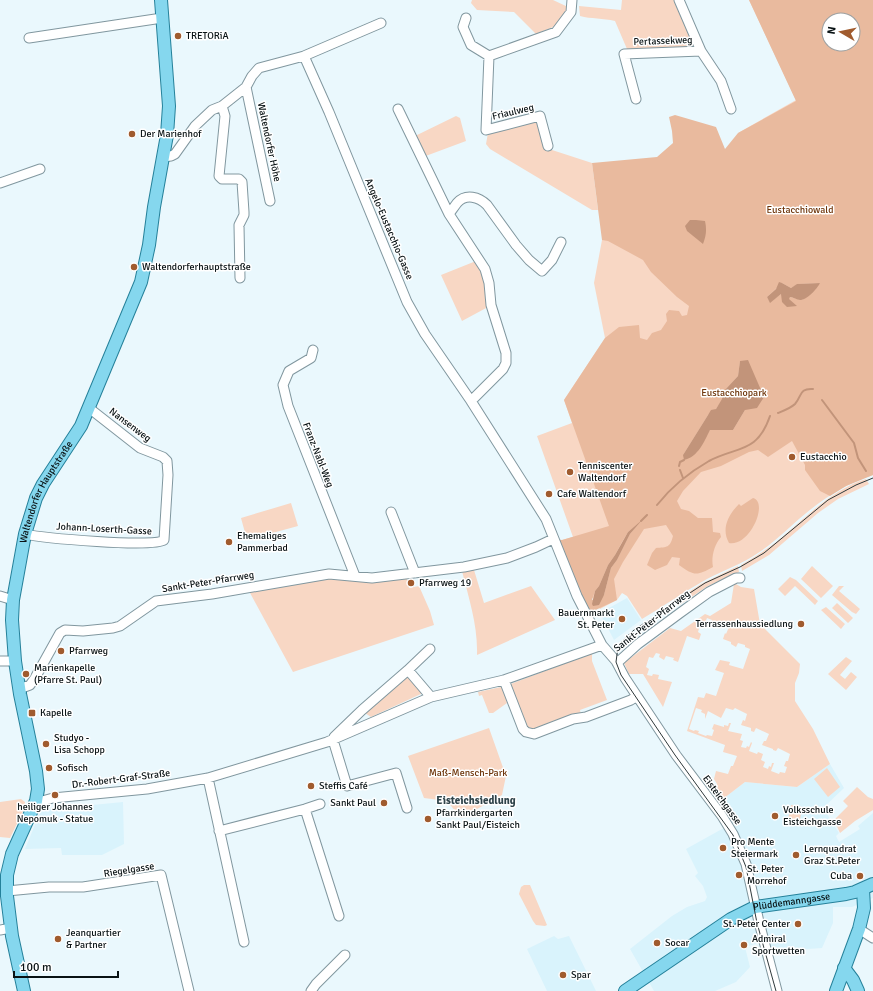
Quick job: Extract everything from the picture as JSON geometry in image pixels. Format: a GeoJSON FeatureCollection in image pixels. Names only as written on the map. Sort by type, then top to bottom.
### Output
{"type":"FeatureCollection","features":[{"type":"Feature","properties":{"kind":"main road","name":"Waltendorfer Hauptstraße"},"geometry":{"type":"LineString","coordinates":[[24,991],[12,940],[5,929],[8,891],[7,875],[12,854],[36,800],[38,789],[36,771],[19,689],[15,661],[12,620],[13,600],[25,534],[33,507],[43,484],[79,429],[141,282],[149,245],[154,207],[167,135],[169,106],[161,0]]}},
{"type":"Feature","properties":{"kind":"main road","name":"Plüddemanngasse"},"geometry":{"type":"LineString","coordinates":[[625,991],[731,919],[755,907],[846,894],[868,887]]}},
{"type":"Feature","properties":{"kind":"main road"},"geometry":{"type":"LineString","coordinates":[[836,991],[859,929],[868,887]]}},
{"type":"Feature","properties":{"kind":"main road"},"geometry":{"type":"LineString","coordinates":[[844,968],[853,980],[858,991]]}},
{"type":"Feature","properties":{"kind":"street"},"geometry":{"type":"LineString","coordinates":[[466,18],[463,27],[471,44],[489,56],[556,32],[571,12],[572,0]]}},
{"type":"Feature","properties":{"kind":"street","name":"Pertassekweg"},"geometry":{"type":"LineString","coordinates":[[680,0],[701,51],[721,81],[731,109]]}},
{"type":"Feature","properties":{"kind":"street"},"geometry":{"type":"LineString","coordinates":[[29,38],[162,18]]}},
{"type":"Feature","properties":{"kind":"street"},"geometry":{"type":"LineString","coordinates":[[163,157],[175,154],[196,126],[212,110],[222,106],[246,87],[252,76],[259,68],[304,56],[381,23]]}},
{"type":"Feature","properties":{"kind":"street","name":"Pertassekweg"},"geometry":{"type":"LineString","coordinates":[[636,99],[624,54],[701,51]]}},
{"type":"Feature","properties":{"kind":"street","name":"Angelo-Eustacchio-Gasse"},"geometry":{"type":"LineString","coordinates":[[304,56],[408,302],[425,334],[471,401],[546,519],[553,538]]}},
{"type":"Feature","properties":{"kind":"street","name":"Friaulweg"},"geometry":{"type":"LineString","coordinates":[[489,56],[486,130],[540,116],[548,146]]}},
{"type":"Feature","properties":{"kind":"street","name":"Waltendorfer Höhe"},"geometry":{"type":"LineString","coordinates":[[246,87],[270,201]]}},
{"type":"Feature","properties":{"kind":"street"},"geometry":{"type":"LineString","coordinates":[[222,106],[225,116],[219,176],[222,179],[239,179],[242,182],[244,215],[238,225],[240,278]]}},
{"type":"Feature","properties":{"kind":"street"},"geometry":{"type":"LineString","coordinates":[[398,109],[449,214],[485,269],[489,283],[491,305],[506,356],[506,363],[503,369],[471,401]]}},
{"type":"Feature","properties":{"kind":"street"},"geometry":{"type":"LineString","coordinates":[[0,183],[40,169]]}},
{"type":"Feature","properties":{"kind":"street"},"geometry":{"type":"LineString","coordinates":[[449,214],[458,202],[467,197],[481,199],[529,260],[542,271],[552,260],[561,242]]}},
{"type":"Feature","properties":{"kind":"street","name":"Franz-Nabl-Weg"},"geometry":{"type":"LineString","coordinates":[[313,350],[311,358],[289,371],[283,385],[288,406],[355,576]]}},
{"type":"Feature","properties":{"kind":"street","name":"Nansenweg"},"geometry":{"type":"LineString","coordinates":[[89,408],[140,448],[165,459],[167,463],[168,475]]}},
{"type":"Feature","properties":{"kind":"street","name":"Johann-Loserth-Gasse"},"geometry":{"type":"LineString","coordinates":[[25,534],[77,541],[133,543],[162,542],[165,537],[168,475]]}},
{"type":"Feature","properties":{"kind":"street"},"geometry":{"type":"LineString","coordinates":[[391,512],[415,573]]}},
{"type":"Feature","properties":{"kind":"street","name":"Sankt-Peter-Pfarrweg"},"geometry":{"type":"LineString","coordinates":[[19,689],[30,685],[60,633],[65,630],[83,631],[120,626],[156,601],[212,594],[329,574],[372,578],[464,567],[507,558],[536,547],[553,538],[577,596],[602,645],[617,663],[638,644],[709,592],[736,578],[740,578]]}},
{"type":"Feature","properties":{"kind":"street"},"geometry":{"type":"LineString","coordinates":[[0,596],[13,600]]}},
{"type":"Feature","properties":{"kind":"street","name":"Dr.-Robert-Graf-Straße"},"geometry":{"type":"LineString","coordinates":[[36,800],[42,801],[53,798],[147,789],[208,778],[332,740],[432,697],[504,680],[602,645]]}},
{"type":"Feature","properties":{"kind":"street","name":"Dr.-Robert-Graf-Straße"},"geometry":{"type":"LineString","coordinates":[[332,740],[362,710],[430,649]]}},
{"type":"Feature","properties":{"kind":"street"},"geometry":{"type":"LineString","coordinates":[[0,661],[15,661]]}},
{"type":"Feature","properties":{"kind":"street","name":"Eisteichgasse"},"geometry":{"type":"LineString","coordinates":[[617,663],[620,671],[676,755],[734,834],[746,864],[764,944],[777,991]]}},
{"type":"Feature","properties":{"kind":"street"},"geometry":{"type":"LineString","coordinates":[[408,670],[432,697]]}},
{"type":"Feature","properties":{"kind":"street"},"geometry":{"type":"LineString","coordinates":[[504,680],[523,729],[531,734],[573,719],[586,717],[631,700],[637,696]]}},
{"type":"Feature","properties":{"kind":"street"},"geometry":{"type":"LineString","coordinates":[[332,740],[347,786],[396,773],[407,808]]}},
{"type":"Feature","properties":{"kind":"street"},"geometry":{"type":"LineString","coordinates":[[208,778],[244,942]]}},
{"type":"Feature","properties":{"kind":"street"},"geometry":{"type":"LineString","coordinates":[[219,831],[320,804]]}},
{"type":"Feature","properties":{"kind":"street"},"geometry":{"type":"LineString","coordinates":[[305,809],[339,916]]}},
{"type":"Feature","properties":{"kind":"street","name":"Riegelgasse"},"geometry":{"type":"LineString","coordinates":[[8,891],[53,886],[83,887],[161,875],[188,991]]}},
{"type":"Feature","properties":{"kind":"street"},"geometry":{"type":"LineString","coordinates":[[859,929],[873,938]]}},
{"type":"Feature","properties":{"kind":"street"},"geometry":{"type":"LineString","coordinates":[[311,991],[320,979],[345,955]]}},
{"type":"Feature","properties":{"kind":"shaded area"},"geometry":{"type":"Polygon","coordinates":[[[690,220],[705,221],[706,233],[703,244],[687,231],[685,226],[690,220]]]}},
{"type":"Feature","properties":{"kind":"shaded area"},"geometry":{"type":"Polygon","coordinates":[[[779,282],[791,288],[797,284],[820,283],[809,296],[803,300],[790,297],[789,299],[797,306],[787,307],[782,302],[781,294],[770,303],[767,297],[776,289],[779,282]]]}},
{"type":"Feature","properties":{"kind":"shaded area"},"geometry":{"type":"Polygon","coordinates":[[[748,360],[764,397],[757,408],[745,410],[733,430],[710,430],[697,452],[693,456],[684,460],[683,455],[711,410],[716,409],[722,399],[723,392],[738,376],[740,361],[748,360]]]}},
{"type":"Feature","properties":{"kind":"shaded area"},"geometry":{"type":"Polygon","coordinates":[[[642,520],[630,534],[617,560],[611,568],[604,595],[599,605],[593,606],[592,604],[595,591],[599,586],[608,565],[628,532],[642,520]]]}},
{"type":"Feature","properties":{"kind":"shaded area","name":"Bauernmarkt St. Peter"},"geometry":{"type":"Polygon","coordinates":[[[627,598],[641,620],[614,640],[600,613],[627,598]]]}},
{"type":"Feature","properties":{"kind":"shaded area"},"geometry":{"type":"Polygon","coordinates":[[[830,764],[844,788],[822,809],[839,833],[836,836],[839,842],[860,829],[858,826],[873,813],[873,898],[852,907],[833,907],[833,923],[822,948],[794,950],[770,947],[758,943],[745,947],[750,967],[736,982],[715,991],[654,991],[630,949],[672,916],[687,907],[705,901],[707,897],[703,886],[695,876],[698,873],[686,849],[722,829],[736,825],[719,802],[745,782],[797,787],[830,764]]]}},
{"type":"Feature","properties":{"kind":"shaded area"},"geometry":{"type":"Polygon","coordinates":[[[123,802],[124,844],[102,855],[62,855],[61,848],[25,849],[41,810],[123,802]]]}},
{"type":"Feature","properties":{"kind":"shaded area"},"geometry":{"type":"Polygon","coordinates":[[[554,936],[558,939],[569,936],[596,991],[547,991],[527,949],[554,936]]]}},
{"type":"Feature","properties":{"kind":"green space"},"geometry":{"type":"Polygon","coordinates":[[[472,0],[553,0],[568,7],[558,25],[536,34],[514,12],[477,10],[471,3],[472,0]]]}},
{"type":"Feature","properties":{"kind":"green space"},"geometry":{"type":"Polygon","coordinates":[[[622,0],[677,0],[695,44],[690,49],[627,49],[615,21],[580,16],[579,6],[621,10],[622,0]]]}},
{"type":"Feature","properties":{"kind":"green space","name":"Eustacchiowald"},"geometry":{"type":"Polygon","coordinates":[[[749,0],[873,0],[873,475],[846,486],[829,496],[752,557],[713,576],[642,619],[627,596],[622,593],[617,600],[600,609],[553,539],[562,540],[573,537],[537,436],[572,423],[564,400],[605,338],[594,283],[602,240],[610,224],[739,171],[738,133],[796,100],[749,0]]]}},
{"type":"Feature","properties":{"kind":"green space","name":"Eustacchiowald"},"geometry":{"type":"Polygon","coordinates":[[[749,0],[873,0],[873,475],[846,486],[830,496],[820,491],[805,470],[805,465],[792,441],[768,457],[758,450],[749,452],[721,466],[701,472],[683,491],[677,501],[681,509],[689,511],[698,518],[712,518],[713,532],[720,533],[721,537],[714,552],[712,560],[713,567],[696,574],[679,565],[680,558],[672,557],[667,565],[655,570],[647,565],[652,553],[656,548],[668,546],[671,543],[673,536],[666,525],[644,529],[614,579],[617,600],[587,614],[553,539],[562,540],[609,526],[564,400],[605,338],[619,327],[639,325],[640,338],[647,340],[652,333],[661,330],[667,321],[666,314],[669,310],[679,311],[682,316],[687,315],[689,306],[677,297],[651,272],[643,260],[608,241],[602,240],[592,163],[657,157],[673,143],[669,117],[675,115],[716,127],[725,149],[738,133],[796,101],[749,0]],[[782,283],[767,297],[770,302],[781,294],[788,299],[790,297],[801,300],[820,283],[798,284],[791,288],[782,283]],[[740,361],[738,376],[723,392],[723,399],[716,409],[708,415],[683,455],[710,430],[733,430],[745,410],[740,361]],[[639,523],[628,532],[608,565],[592,600],[604,595],[611,568],[617,560],[630,534],[639,523]]]}},
{"type":"Feature","properties":{"kind":"green space"},"geometry":{"type":"Polygon","coordinates":[[[456,116],[460,118],[466,141],[423,157],[413,137],[456,116]]]}},
{"type":"Feature","properties":{"kind":"green space"},"geometry":{"type":"Polygon","coordinates":[[[539,120],[549,149],[592,163],[598,210],[592,210],[490,149],[486,144],[488,133],[539,120]]]}},
{"type":"Feature","properties":{"kind":"green space"},"geometry":{"type":"Polygon","coordinates":[[[476,261],[485,279],[488,307],[462,321],[441,275],[476,261]]]}},
{"type":"Feature","properties":{"kind":"green space"},"geometry":{"type":"Polygon","coordinates":[[[866,479],[869,484],[838,499],[818,513],[769,555],[742,571],[741,565],[775,543],[818,506],[841,490],[866,479]]]}},
{"type":"Feature","properties":{"kind":"green space"},"geometry":{"type":"Polygon","coordinates":[[[753,498],[757,501],[759,507],[755,524],[744,538],[737,542],[729,543],[726,527],[729,517],[739,504],[741,506],[753,498]]]}},
{"type":"Feature","properties":{"kind":"green space"},"geometry":{"type":"Polygon","coordinates":[[[291,503],[298,526],[247,540],[241,518],[291,503]]]}},
{"type":"Feature","properties":{"kind":"green space"},"geometry":{"type":"Polygon","coordinates":[[[738,566],[739,572],[708,586],[678,606],[675,601],[701,584],[738,566]]]}},
{"type":"Feature","properties":{"kind":"green space"},"geometry":{"type":"Polygon","coordinates":[[[812,566],[833,586],[821,598],[801,579],[812,566]]]}},
{"type":"Feature","properties":{"kind":"green space"},"geometry":{"type":"Polygon","coordinates":[[[474,570],[484,603],[531,586],[555,620],[477,655],[475,623],[462,571],[474,570]]]}},
{"type":"Feature","properties":{"kind":"green space"},"geometry":{"type":"Polygon","coordinates":[[[790,577],[796,580],[818,601],[815,605],[795,586],[785,596],[778,589],[790,577]]]}},
{"type":"Feature","properties":{"kind":"green space"},"geometry":{"type":"Polygon","coordinates":[[[330,578],[407,579],[409,588],[419,586],[430,611],[434,625],[293,672],[249,591],[330,578]]]}},
{"type":"Feature","properties":{"kind":"green space"},"geometry":{"type":"Polygon","coordinates":[[[734,584],[741,587],[754,589],[760,624],[800,664],[799,673],[795,683],[795,701],[813,729],[830,764],[797,787],[745,782],[719,802],[717,784],[714,779],[716,771],[728,774],[737,756],[723,752],[725,745],[687,731],[698,697],[704,698],[706,693],[716,696],[724,673],[715,670],[720,660],[730,662],[729,665],[743,669],[750,649],[745,647],[745,645],[738,643],[736,647],[731,644],[731,642],[723,639],[729,627],[725,624],[718,621],[716,625],[711,622],[712,620],[707,618],[705,623],[701,622],[698,632],[701,634],[699,640],[687,636],[678,662],[673,660],[674,658],[666,656],[664,660],[659,657],[660,654],[656,653],[653,658],[649,657],[646,667],[649,669],[647,675],[659,675],[658,679],[672,682],[663,707],[643,674],[629,674],[624,663],[670,628],[681,631],[705,614],[710,616],[731,603],[734,584]],[[696,708],[689,729],[699,731],[698,733],[706,736],[712,736],[714,724],[724,727],[724,725],[728,726],[729,723],[731,723],[728,731],[742,734],[740,740],[743,741],[741,747],[749,747],[751,742],[749,751],[757,754],[758,752],[763,754],[761,760],[765,762],[763,767],[768,769],[769,766],[771,767],[772,763],[774,763],[771,771],[779,774],[780,772],[785,773],[787,767],[784,766],[786,761],[788,761],[790,754],[778,748],[776,751],[762,745],[764,741],[766,741],[769,734],[756,728],[754,732],[751,731],[751,728],[741,725],[743,720],[745,721],[747,714],[735,708],[733,710],[726,708],[721,718],[708,711],[705,719],[705,714],[701,712],[702,710],[696,708]]]}},
{"type":"Feature","properties":{"kind":"green space"},"geometry":{"type":"Polygon","coordinates":[[[839,586],[844,586],[839,591],[860,609],[856,614],[832,595],[839,586]]]}},
{"type":"Feature","properties":{"kind":"green space"},"geometry":{"type":"Polygon","coordinates":[[[837,603],[853,618],[848,623],[832,608],[837,603]]]}},
{"type":"Feature","properties":{"kind":"green space"},"geometry":{"type":"Polygon","coordinates":[[[826,607],[845,624],[841,629],[821,610],[826,607]]]}},
{"type":"Feature","properties":{"kind":"green space"},"geometry":{"type":"Polygon","coordinates":[[[592,653],[592,661],[607,700],[580,710],[581,715],[567,716],[530,732],[527,730],[508,685],[592,653]]]}},
{"type":"Feature","properties":{"kind":"green space"},"geometry":{"type":"Polygon","coordinates":[[[846,657],[852,661],[840,675],[845,679],[851,672],[857,677],[846,690],[828,674],[846,657]]]}},
{"type":"Feature","properties":{"kind":"green space"},"geometry":{"type":"Polygon","coordinates":[[[406,677],[408,677],[423,693],[371,717],[365,713],[406,677]]]}},
{"type":"Feature","properties":{"kind":"green space"},"geometry":{"type":"Polygon","coordinates":[[[501,687],[504,690],[507,703],[493,713],[489,713],[482,695],[479,696],[478,692],[501,687]]]}},
{"type":"Feature","properties":{"kind":"green space","name":"Maß-Mensch-Park"},"geometry":{"type":"Polygon","coordinates":[[[489,728],[506,776],[502,795],[461,818],[447,801],[424,798],[408,756],[489,728]]]}},
{"type":"Feature","properties":{"kind":"green space"},"geometry":{"type":"Polygon","coordinates":[[[827,768],[840,787],[828,797],[814,779],[827,768]]]}},
{"type":"Feature","properties":{"kind":"green space"},"geometry":{"type":"Polygon","coordinates":[[[857,787],[868,797],[873,799],[873,810],[855,821],[840,833],[834,820],[848,806],[843,801],[857,787]]]}},
{"type":"Feature","properties":{"kind":"green space"},"geometry":{"type":"Polygon","coordinates":[[[21,799],[25,802],[25,807],[10,838],[0,837],[0,802],[21,799]]]}},
{"type":"Feature","properties":{"kind":"green space"},"geometry":{"type":"Polygon","coordinates":[[[791,805],[802,807],[799,826],[787,824],[791,805]]]}},
{"type":"Feature","properties":{"kind":"green space"},"geometry":{"type":"Polygon","coordinates":[[[524,885],[530,885],[547,925],[536,925],[533,921],[519,894],[521,887],[524,885]]]}},
{"type":"Feature","properties":{"kind":"waterway"},"geometry":{"type":"LineString","coordinates":[[778,413],[795,404],[803,391],[813,389]]}},
{"type":"Feature","properties":{"kind":"waterway"},"geometry":{"type":"LineString","coordinates":[[822,400],[854,443],[858,458],[866,471]]}},
{"type":"Feature","properties":{"kind":"waterway"},"geometry":{"type":"LineString","coordinates":[[657,505],[687,475],[719,456],[752,443],[759,437],[770,416]]}},
{"type":"Feature","properties":{"kind":"waterway"},"geometry":{"type":"LineString","coordinates":[[679,466],[680,462],[684,460]]}},
{"type":"Feature","properties":{"kind":"waterway"},"geometry":{"type":"LineString","coordinates":[[680,470],[683,478]]}},
{"type":"Feature","properties":{"kind":"waterway"},"geometry":{"type":"LineString","coordinates":[[641,521],[647,515]]}},
{"type":"Feature","properties":{"kind":"tram line"},"geometry":{"type":"LineString","coordinates":[[776,991],[757,923],[746,867],[733,835],[675,755],[621,675],[616,662],[618,647],[634,630],[705,583],[740,567],[764,553],[828,500],[873,478]]}},
{"type":"Feature","properties":{"kind":"place","name":"TRETORiA"},"geometry":{"type":"Point","coordinates":[178,36]}},
{"type":"Feature","properties":{"kind":"place","name":"Der Marienhof"},"geometry":{"type":"Point","coordinates":[132,134]}},
{"type":"Feature","properties":{"kind":"place","name":"Waltendorferhauptstraße"},"geometry":{"type":"Point","coordinates":[134,267]}},
{"type":"Feature","properties":{"kind":"place","name":"Eustacchio"},"geometry":{"type":"Point","coordinates":[792,457]}},
{"type":"Feature","properties":{"kind":"place","name":"Tenniscenter Waltendorf"},"geometry":{"type":"Point","coordinates":[570,472]}},
{"type":"Feature","properties":{"kind":"place","name":"Cafe Waltendorf"},"geometry":{"type":"Point","coordinates":[549,494]}},
{"type":"Feature","properties":{"kind":"place","name":"Ehemaliges Pammerbad"},"geometry":{"type":"Point","coordinates":[229,542]}},
{"type":"Feature","properties":{"kind":"place","name":"Pfarrweg 19"},"geometry":{"type":"Point","coordinates":[411,583]}},
{"type":"Feature","properties":{"kind":"place","name":"Bauernmarkt St. Peter"},"geometry":{"type":"Point","coordinates":[622,619]}},
{"type":"Feature","properties":{"kind":"place","name":"Terrassenhaussiedlung"},"geometry":{"type":"Point","coordinates":[801,624]}},
{"type":"Feature","properties":{"kind":"place","name":"Pfarrweg"},"geometry":{"type":"Point","coordinates":[61,651]}},
{"type":"Feature","properties":{"kind":"place","name":"Marienkapelle (Pfarre St. Paul)"},"geometry":{"type":"Point","coordinates":[26,674]}},
{"type":"Feature","properties":{"kind":"place","name":"Kapelle"},"geometry":{"type":"Point","coordinates":[32,713]}},
{"type":"Feature","properties":{"kind":"place","name":"Studyo - Lisa Schopp"},"geometry":{"type":"Point","coordinates":[46,744]}},
{"type":"Feature","properties":{"kind":"place","name":"Sofisch"},"geometry":{"type":"Point","coordinates":[49,768]}},
{"type":"Feature","properties":{"kind":"place","name":"Steffis Café"},"geometry":{"type":"Point","coordinates":[311,786]}},
{"type":"Feature","properties":{"kind":"place","name":"heiliger Johannes Nepomuk - Statue"},"geometry":{"type":"Point","coordinates":[55,795]}},
{"type":"Feature","properties":{"kind":"place","name":"Sankt Paul"},"geometry":{"type":"Point","coordinates":[384,803]}},
{"type":"Feature","properties":{"kind":"place","name":"Volksschule Eisteichgasse"},"geometry":{"type":"Point","coordinates":[775,816]}},
{"type":"Feature","properties":{"kind":"place","name":"Pfarrkindergarten Sankt Paul/Eisteich"},"geometry":{"type":"Point","coordinates":[428,819]}},
{"type":"Feature","properties":{"kind":"place","name":"Pro Mente Steiermark"},"geometry":{"type":"Point","coordinates":[723,848]}},
{"type":"Feature","properties":{"kind":"place","name":"Lernquadrat Graz St.Peter"},"geometry":{"type":"Point","coordinates":[796,855]}},
{"type":"Feature","properties":{"kind":"place","name":"St. Peter Morrehof"},"geometry":{"type":"Point","coordinates":[739,875]}},
{"type":"Feature","properties":{"kind":"place","name":"Cuba"},"geometry":{"type":"Point","coordinates":[860,876]}},
{"type":"Feature","properties":{"kind":"place","name":"St. Peter Center"},"geometry":{"type":"Point","coordinates":[798,924]}},
{"type":"Feature","properties":{"kind":"place","name":"Jeanquartier & Partner"},"geometry":{"type":"Point","coordinates":[58,939]}},
{"type":"Feature","properties":{"kind":"place","name":"Socar"},"geometry":{"type":"Point","coordinates":[657,943]}},
{"type":"Feature","properties":{"kind":"place","name":"Admiral Sportwetten"},"geometry":{"type":"Point","coordinates":[744,945]}},
{"type":"Feature","properties":{"kind":"place","name":"Spar"},"geometry":{"type":"Point","coordinates":[563,975]}},
{"type":"Feature","properties":{"kind":"district","name":"Eisteichsiedlung"},"geometry":{"type":"Point","coordinates":[476,800]}},
{"type":"Feature","properties":{"kind":"park label","name":"Eustacchiopark"},"geometry":{"type":"Point","coordinates":[734,393]}}]}
